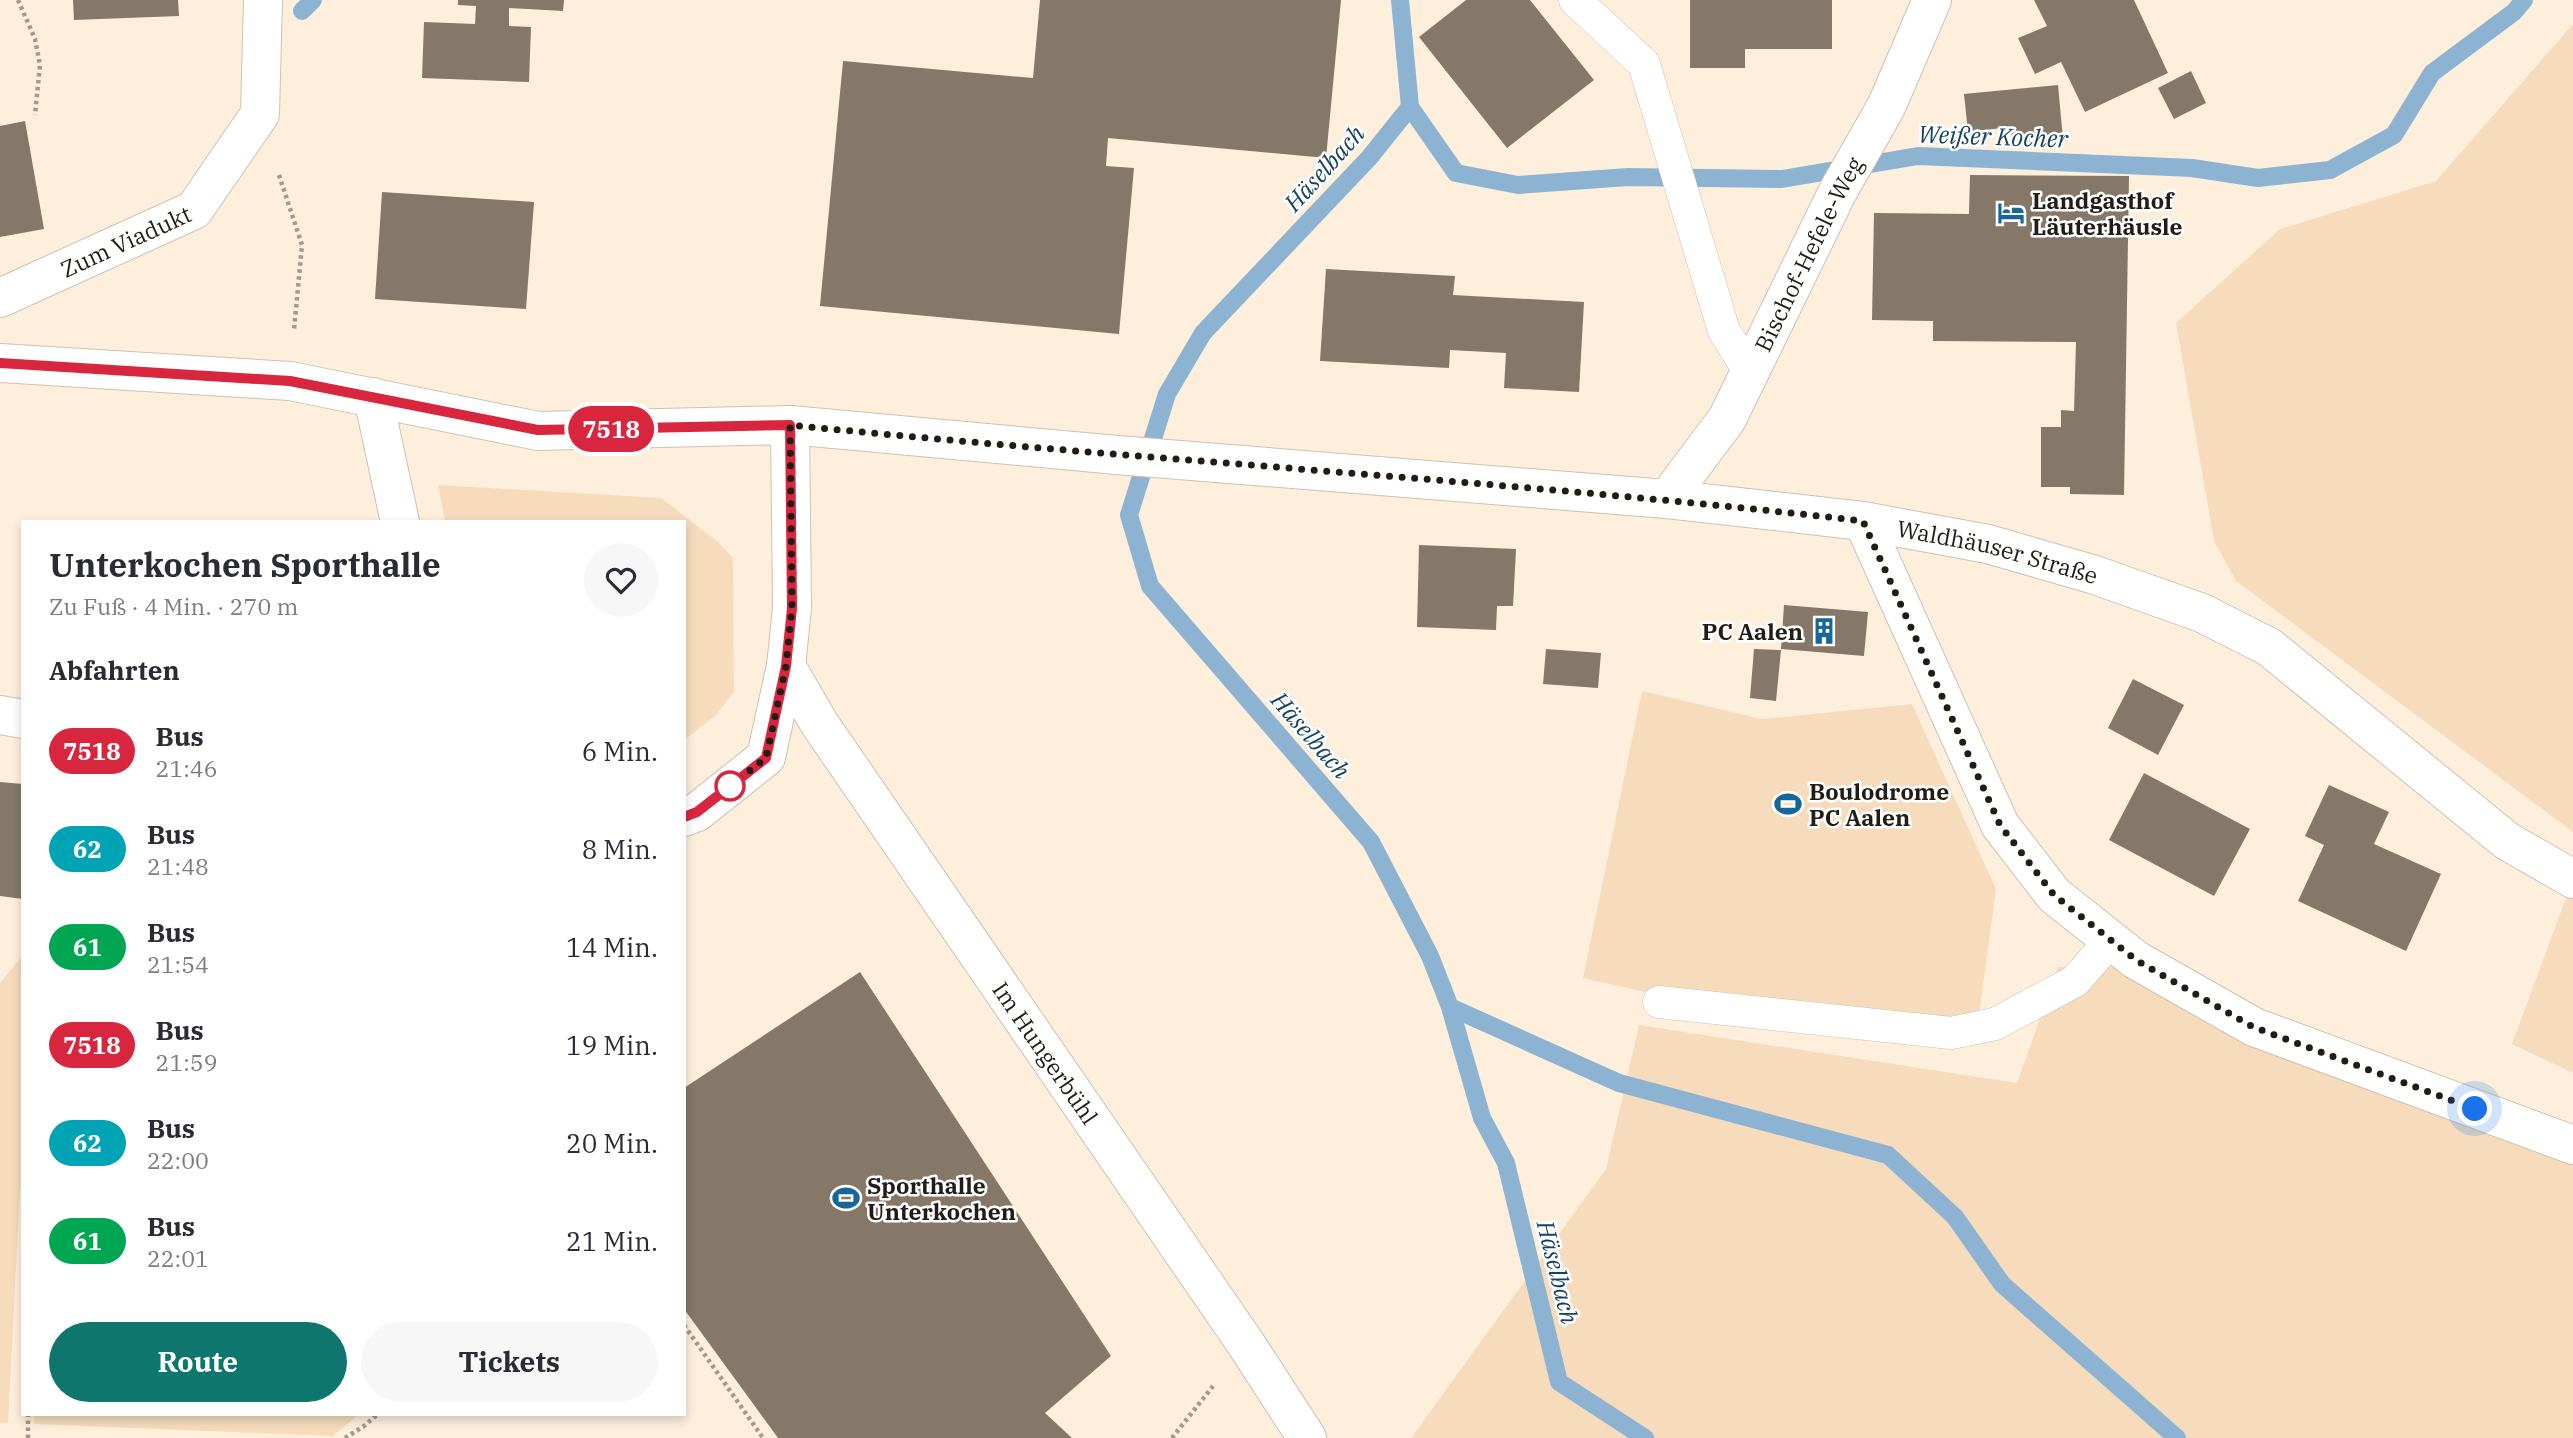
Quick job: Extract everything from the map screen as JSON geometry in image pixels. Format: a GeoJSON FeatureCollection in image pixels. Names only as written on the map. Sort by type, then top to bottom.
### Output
{"type":"FeatureCollection","features":[{"type":"Feature","properties":{"kind":"street"},"geometry":{"type":"LineString","coordinates":[[260,114],[263,0]]}},
{"type":"Feature","properties":{"kind":"street","name":"Bischof-Hefele-Weg"},"geometry":{"type":"LineString","coordinates":[[1667,499],[1727,419],[1838,191],[1886,107],[1932,0]]}},
{"type":"Feature","properties":{"kind":"street","name":"Zum Viadukt"},"geometry":{"type":"LineString","coordinates":[[0,298],[194,210],[260,114]]}},
{"type":"Feature","properties":{"kind":"street","name":"Waldhäuser Straße"},"geometry":{"type":"LineString","coordinates":[[0,363],[290,381],[538,430],[790,425],[1117,455],[1667,499],[1863,521],[1988,544],[2095,575],[2202,612],[2269,647],[2507,841],[2572,878]]}},
{"type":"Feature","properties":{"kind":"street"},"geometry":{"type":"LineString","coordinates":[[373,397],[400,520]]}},
{"type":"Feature","properties":{"kind":"street"},"geometry":{"type":"LineString","coordinates":[[686,816],[697,812],[766,758],[786,666],[792,608],[790,425]]}},
{"type":"Feature","properties":{"kind":"street"},"geometry":{"type":"LineString","coordinates":[[1863,521],[2000,825],[2054,895],[2136,960],[2253,1027],[2573,1145]]}},
{"type":"Feature","properties":{"kind":"street","name":"Im Hungerbühl"},"geometry":{"type":"LineString","coordinates":[[786,666],[819,723],[1246,1344],[1307,1438]]}},
{"type":"Feature","properties":{"kind":"street"},"geometry":{"type":"LineString","coordinates":[[0,715],[21,719]]}},
{"type":"Feature","properties":{"kind":"lane"},"geometry":{"type":"LineString","coordinates":[[1575,0],[1644,64],[1724,331],[1750,372]]}},
{"type":"Feature","properties":{"kind":"lane"},"geometry":{"type":"LineString","coordinates":[[1659,1002],[1951,1033],[1995,1024],[2075,981],[2112,940]]}},
{"type":"Feature","properties":{"kind":"path"},"geometry":{"type":"LineString","coordinates":[[18,0],[35,39],[40,65],[35,115]]}},
{"type":"Feature","properties":{"kind":"path"},"geometry":{"type":"LineString","coordinates":[[260,114],[302,245],[290,381]]}},
{"type":"Feature","properties":{"kind":"path"},"geometry":{"type":"LineString","coordinates":[[686,1328],[763,1438]]}},
{"type":"Feature","properties":{"kind":"path"},"geometry":{"type":"LineString","coordinates":[[1172,1438],[1246,1344]]}},
{"type":"Feature","properties":{"kind":"path"},"geometry":{"type":"LineString","coordinates":[[27,1438],[28,1416]]}},
{"type":"Feature","properties":{"kind":"path"},"geometry":{"type":"LineString","coordinates":[[345,1438],[376,1416]]}},
{"type":"Feature","properties":{"kind":"shaded area"},"geometry":{"type":"Polygon","coordinates":[[[2573,24],[2573,832],[2236,581],[2214,541],[2176,323],[2280,229],[2436,181],[2573,24]]]}},
{"type":"Feature","properties":{"kind":"shaded area"},"geometry":{"type":"Polygon","coordinates":[[[438,485],[661,498],[717,541],[733,558],[734,692],[715,716],[686,738],[686,520],[445,520],[438,485]]]}},
{"type":"Feature","properties":{"kind":"shaded area","name":"Boulodrome PC Aalen"},"geometry":{"type":"Polygon","coordinates":[[[1642,691],[1762,719],[1912,704],[1996,889],[1979,1016],[1951,1022],[1644,992],[1583,978],[1642,691]]]}},
{"type":"Feature","properties":{"kind":"shaded area"},"geometry":{"type":"Polygon","coordinates":[[[2573,879],[2573,1073],[2512,1044],[2573,879]]]}},
{"type":"Feature","properties":{"kind":"shaded area"},"geometry":{"type":"Polygon","coordinates":[[[21,957],[21,1186],[8,1423],[0,1423],[0,983],[21,957]]]}},
{"type":"Feature","properties":{"kind":"shaded area"},"geometry":{"type":"Polygon","coordinates":[[[2058,967],[2127,967],[2573,1154],[2573,1438],[1411,1438],[1606,1169],[1639,1025],[2017,1083],[2058,967]]]}},
{"type":"Feature","properties":{"kind":"shaded area"},"geometry":{"type":"Polygon","coordinates":[[[34,1416],[357,1416],[333,1436],[34,1424],[34,1416]]]}},
{"type":"Feature","properties":{"kind":"building"},"geometry":{"type":"Polygon","coordinates":[[[73,0],[178,0],[179,16],[74,20],[73,0]]]}},
{"type":"Feature","properties":{"kind":"building"},"geometry":{"type":"Polygon","coordinates":[[[458,0],[564,0],[563,11],[509,8],[509,26],[531,27],[529,82],[422,78],[424,22],[475,24],[476,6],[458,5],[458,0]]]}},
{"type":"Feature","properties":{"kind":"building"},"geometry":{"type":"Polygon","coordinates":[[[1040,0],[1341,0],[1326,158],[1108,138],[1106,166],[1134,168],[1119,334],[820,306],[843,61],[1033,78],[1040,0]]]}},
{"type":"Feature","properties":{"kind":"building"},"geometry":{"type":"Polygon","coordinates":[[[1466,0],[1530,0],[1594,80],[1507,148],[1419,37],[1466,0]]]}},
{"type":"Feature","properties":{"kind":"building"},"geometry":{"type":"Polygon","coordinates":[[[1690,0],[1832,0],[1832,49],[1745,49],[1745,68],[1690,68],[1690,0]]]}},
{"type":"Feature","properties":{"kind":"building"},"geometry":{"type":"Polygon","coordinates":[[[2034,0],[2134,0],[2168,73],[2085,112],[2061,62],[2035,74],[2018,38],[2047,26],[2034,0]]]}},
{"type":"Feature","properties":{"kind":"building"},"geometry":{"type":"Polygon","coordinates":[[[2191,71],[2206,103],[2174,119],[2158,88],[2191,71]]]}},
{"type":"Feature","properties":{"kind":"building"},"geometry":{"type":"Polygon","coordinates":[[[2058,85],[2063,139],[2012,144],[2011,127],[1968,132],[1964,94],[2058,85]]]}},
{"type":"Feature","properties":{"kind":"building"},"geometry":{"type":"Polygon","coordinates":[[[25,121],[44,229],[0,237],[0,126],[25,121]]]}},
{"type":"Feature","properties":{"kind":"building","name":"Landgasthof Läuterhäusle"},"geometry":{"type":"Polygon","coordinates":[[[1970,175],[2129,176],[2124,495],[2070,494],[2070,487],[2041,487],[2041,427],[2061,427],[2061,410],[2074,411],[2076,342],[1933,341],[1933,321],[1872,320],[1874,213],[1969,214],[1970,175]]]}},
{"type":"Feature","properties":{"kind":"building"},"geometry":{"type":"Polygon","coordinates":[[[382,192],[534,202],[526,309],[375,299],[382,192]]]}},
{"type":"Feature","properties":{"kind":"building"},"geometry":{"type":"Polygon","coordinates":[[[1326,269],[1455,276],[1453,295],[1584,302],[1579,392],[1504,388],[1506,353],[1450,350],[1449,368],[1320,361],[1326,269]]]}},
{"type":"Feature","properties":{"kind":"building"},"geometry":{"type":"Polygon","coordinates":[[[1419,545],[1516,549],[1513,606],[1497,606],[1496,630],[1417,627],[1419,545]]]}},
{"type":"Feature","properties":{"kind":"building","name":"PC Aalen"},"geometry":{"type":"Polygon","coordinates":[[[1784,605],[1868,612],[1864,656],[1781,649],[1784,605]]]}},
{"type":"Feature","properties":{"kind":"building"},"geometry":{"type":"Polygon","coordinates":[[[1546,649],[1601,653],[1598,688],[1543,684],[1546,649]]]}},
{"type":"Feature","properties":{"kind":"building"},"geometry":{"type":"Polygon","coordinates":[[[1754,649],[1781,650],[1776,701],[1750,698],[1754,649]]]}},
{"type":"Feature","properties":{"kind":"building"},"geometry":{"type":"Polygon","coordinates":[[[2133,679],[2184,705],[2158,755],[2108,728],[2133,679]]]}},
{"type":"Feature","properties":{"kind":"building"},"geometry":{"type":"Polygon","coordinates":[[[2144,773],[2250,829],[2214,896],[2109,840],[2144,773]]]}},
{"type":"Feature","properties":{"kind":"building"},"geometry":{"type":"Polygon","coordinates":[[[0,782],[21,784],[21,899],[0,896],[0,782]]]}},
{"type":"Feature","properties":{"kind":"building"},"geometry":{"type":"Polygon","coordinates":[[[2329,785],[2389,812],[2374,844],[2441,874],[2406,951],[2298,901],[2324,845],[2305,836],[2329,785]]]}},
{"type":"Feature","properties":{"kind":"building","name":"Sporthalle Unterkochen"},"geometry":{"type":"Polygon","coordinates":[[[860,972],[1111,1356],[1045,1413],[1072,1438],[778,1438],[686,1312],[686,1087],[860,972]]]}},
{"type":"Feature","properties":{"kind":"waterway","name":"Weißer Kocher"},"geometry":{"type":"LineString","coordinates":[[302,11],[313,0]]}},
{"type":"Feature","properties":{"kind":"waterway","name":"Weißer Kocher"},"geometry":{"type":"LineString","coordinates":[[1400,0],[1410,107],[1456,173],[1518,185],[1628,177],[1782,179],[1918,156],[2192,168],[2258,178],[2330,170],[2394,135],[2432,73],[2514,12],[2524,0]]}},
{"type":"Feature","properties":{"kind":"waterway","name":"Häselbach"},"geometry":{"type":"LineString","coordinates":[[1410,107],[1369,158],[1203,333],[1167,394],[1129,515],[1150,586],[1371,842],[1430,956],[1450,1007],[1482,1118],[1506,1163],[1559,1382],[1645,1438]]}},
{"type":"Feature","properties":{"kind":"waterway"},"geometry":{"type":"LineString","coordinates":[[1450,1007],[1619,1083],[1888,1155],[1955,1217],[2002,1284],[2177,1438]]}},
{"type":"Feature","properties":{"kind":"bus line","name":"7518"},"geometry":{"type":"LineString","coordinates":[[0,363],[290,381],[538,430],[790,425],[792,608],[786,666],[766,758],[697,812],[686,816]]}},
{"type":"Feature","properties":{"kind":"place","name":"Landgasthof Läuterhäusle"},"geometry":{"type":"Point","coordinates":[2011,213]}},
{"type":"Feature","properties":{"kind":"place","name":"PC Aalen"},"geometry":{"type":"Point","coordinates":[1824,631]}},
{"type":"Feature","properties":{"kind":"place","name":"Boulodrome PC Aalen"},"geometry":{"type":"Point","coordinates":[1788,804]}},
{"type":"Feature","properties":{"kind":"place","name":"Sporthalle Unterkochen"},"geometry":{"type":"Point","coordinates":[846,1198]}},
{"type":"Feature","properties":{"kind":"route"},"geometry":{"type":"LineString","coordinates":[[730,786],[766,758],[786,666],[792,608],[790,425],[1117,455],[1667,499],[1863,521],[2000,825],[2054,895],[2136,960],[2253,1027],[2475,1109]]}}]}
